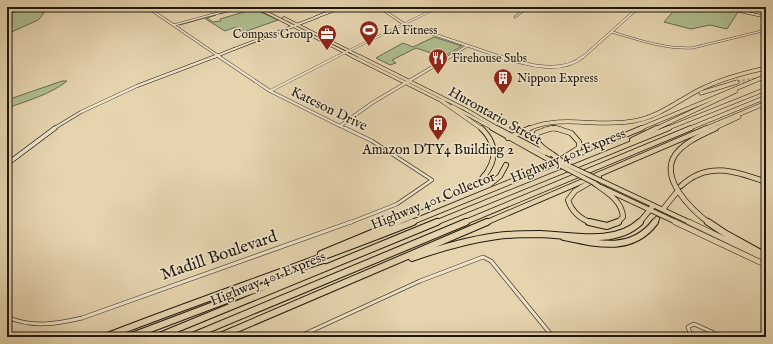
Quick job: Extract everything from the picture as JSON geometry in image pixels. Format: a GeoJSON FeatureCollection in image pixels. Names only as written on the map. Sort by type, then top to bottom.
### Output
{"type":"FeatureCollection","features":[{"type":"Feature","properties":{"kind":"highway"},"geometry":{"type":"LineString","coordinates":[[510,137],[531,127],[549,122],[614,123],[640,120],[654,116],[717,82],[766,68]]}},
{"type":"Feature","properties":{"kind":"highway","name":"Highway 401 Collector"},"geometry":{"type":"LineString","coordinates":[[105,337],[286,269],[361,243],[531,175],[739,84],[766,76]]}},
{"type":"Feature","properties":{"kind":"highway"},"geometry":{"type":"LineString","coordinates":[[590,160],[738,90],[739,84],[712,89],[681,101]]}},
{"type":"Feature","properties":{"kind":"highway","name":"Highway 401 Express"},"geometry":{"type":"LineString","coordinates":[[157,337],[766,89]]}},
{"type":"Feature","properties":{"kind":"highway","name":"Highway 401 Express"},"geometry":{"type":"LineString","coordinates":[[190,337],[766,97]]}},
{"type":"Feature","properties":{"kind":"highway"},"geometry":{"type":"LineString","coordinates":[[442,101],[470,119],[484,131],[492,146],[493,155],[490,169],[479,183],[443,203]]}},
{"type":"Feature","properties":{"kind":"highway"},"geometry":{"type":"LineString","coordinates":[[766,103],[683,148],[672,159],[670,169],[675,187],[694,210],[724,233],[766,257]]}},
{"type":"Feature","properties":{"kind":"highway"},"geometry":{"type":"LineString","coordinates":[[218,337],[606,170],[758,107]]}},
{"type":"Feature","properties":{"kind":"highway"},"geometry":{"type":"LineString","coordinates":[[531,175],[576,151],[580,146],[574,135],[564,130],[549,128],[540,130],[537,133],[536,139],[538,143],[551,155],[564,163]]}},
{"type":"Feature","properties":{"kind":"highway"},"geometry":{"type":"LineString","coordinates":[[286,269],[489,185],[500,176],[506,165]]}},
{"type":"Feature","properties":{"kind":"highway"},"geometry":{"type":"LineString","coordinates":[[594,183],[601,187],[623,209],[623,217],[617,224],[607,226],[593,224],[576,214],[569,206],[568,201],[572,193],[604,174],[606,170]]}},
{"type":"Feature","properties":{"kind":"highway"},"geometry":{"type":"LineString","coordinates":[[681,186],[693,174],[708,171],[736,173],[766,182]]}},
{"type":"Feature","properties":{"kind":"highway"},"geometry":{"type":"LineString","coordinates":[[664,208],[676,193]]}},
{"type":"Feature","properties":{"kind":"highway"},"geometry":{"type":"LineString","coordinates":[[380,268],[467,240],[513,234],[589,236],[618,234],[635,228],[651,208]]}},
{"type":"Feature","properties":{"kind":"highway"},"geometry":{"type":"LineString","coordinates":[[553,234],[590,241],[626,242],[641,236],[657,219]]}},
{"type":"Feature","properties":{"kind":"highway"},"geometry":{"type":"LineString","coordinates":[[129,337],[317,268],[331,266]]}},
{"type":"Feature","properties":{"kind":"main road","name":"Hurontario Street"},"geometry":{"type":"LineString","coordinates":[[256,7],[349,50],[510,137],[551,155]]}},
{"type":"Feature","properties":{"kind":"main road","name":"Hurontario Street"},"geometry":{"type":"LineString","coordinates":[[262,7],[345,52],[465,109],[544,157],[594,183]]}},
{"type":"Feature","properties":{"kind":"main road"},"geometry":{"type":"LineString","coordinates":[[7,164],[40,139],[81,112],[131,88],[343,7]]}},
{"type":"Feature","properties":{"kind":"main road"},"geometry":{"type":"LineString","coordinates":[[721,7],[766,18]]}},
{"type":"Feature","properties":{"kind":"main road"},"geometry":{"type":"LineString","coordinates":[[564,163],[608,184],[651,208],[766,264]]}},
{"type":"Feature","properties":{"kind":"main road"},"geometry":{"type":"LineString","coordinates":[[601,187],[766,257]]}},
{"type":"Feature","properties":{"kind":"street","name":"Kateson Drive"},"geometry":{"type":"LineString","coordinates":[[147,7],[270,91],[316,115],[372,141],[432,180]]}},
{"type":"Feature","properties":{"kind":"street"},"geometry":{"type":"LineString","coordinates":[[174,25],[240,7]]}},
{"type":"Feature","properties":{"kind":"street"},"geometry":{"type":"LineString","coordinates":[[380,7],[404,24],[520,64],[542,67],[562,66],[577,62],[639,7]]}},
{"type":"Feature","properties":{"kind":"street"},"geometry":{"type":"LineString","coordinates":[[270,91],[349,50],[439,7]]}},
{"type":"Feature","properties":{"kind":"street"},"geometry":{"type":"LineString","coordinates":[[514,17],[528,7]]}},
{"type":"Feature","properties":{"kind":"street"},"geometry":{"type":"LineString","coordinates":[[612,32],[661,47],[682,49],[692,48],[766,30]]}},
{"type":"Feature","properties":{"kind":"street"},"geometry":{"type":"LineString","coordinates":[[340,126],[372,103],[467,46]]}},
{"type":"Feature","properties":{"kind":"street","name":"Madill Boulevard"},"geometry":{"type":"LineString","coordinates":[[7,317],[19,322],[38,325],[59,323],[82,318],[384,210],[397,204],[432,180]]}},
{"type":"Feature","properties":{"kind":"street"},"geometry":{"type":"LineString","coordinates":[[298,337],[420,281],[483,257],[491,261],[553,337]]}},
{"type":"Feature","properties":{"kind":"street"},"geometry":{"type":"LineString","coordinates":[[694,337],[690,333],[688,327],[694,324],[722,337]]}},
{"type":"Feature","properties":{"kind":"green space"},"geometry":{"type":"Polygon","coordinates":[[[38,7],[36,9],[44,13],[38,20],[7,34],[7,14],[38,7]]]}},
{"type":"Feature","properties":{"kind":"green space"},"geometry":{"type":"Polygon","coordinates":[[[243,7],[250,7],[278,20],[244,32],[236,27],[225,31],[204,18],[216,15],[207,18],[213,22],[221,21],[220,19],[244,12],[237,9],[219,14],[243,7]]]}},
{"type":"Feature","properties":{"kind":"green space"},"geometry":{"type":"Polygon","coordinates":[[[677,7],[716,7],[738,12],[727,29],[710,25],[691,29],[664,22],[677,7]]]}},
{"type":"Feature","properties":{"kind":"green space"},"geometry":{"type":"Polygon","coordinates":[[[434,37],[462,46],[443,57],[416,48],[392,60],[396,63],[390,65],[376,58],[403,43],[413,47],[434,37]]]}},
{"type":"Feature","properties":{"kind":"green space"},"geometry":{"type":"Polygon","coordinates":[[[62,81],[67,81],[61,86],[31,100],[7,108],[7,100],[62,81]]]}},
{"type":"Feature","properties":{"kind":"tunnel"},"geometry":{"type":"LineString","coordinates":[[737,82],[760,78]]}},
{"type":"Feature","properties":{"kind":"place","name":"LA Fitness"},"geometry":{"type":"Point","coordinates":[369,47]}},
{"type":"Feature","properties":{"kind":"place","name":"Compass Group"},"geometry":{"type":"Point","coordinates":[327,51]}},
{"type":"Feature","properties":{"kind":"place","name":"Firehouse Subs"},"geometry":{"type":"Point","coordinates":[438,75]}},
{"type":"Feature","properties":{"kind":"place","name":"Nippon Express"},"geometry":{"type":"Point","coordinates":[503,95]}},
{"type":"Feature","properties":{"kind":"place","name":"Amazon DTY4 Building 2"},"geometry":{"type":"Point","coordinates":[438,141]}}]}
